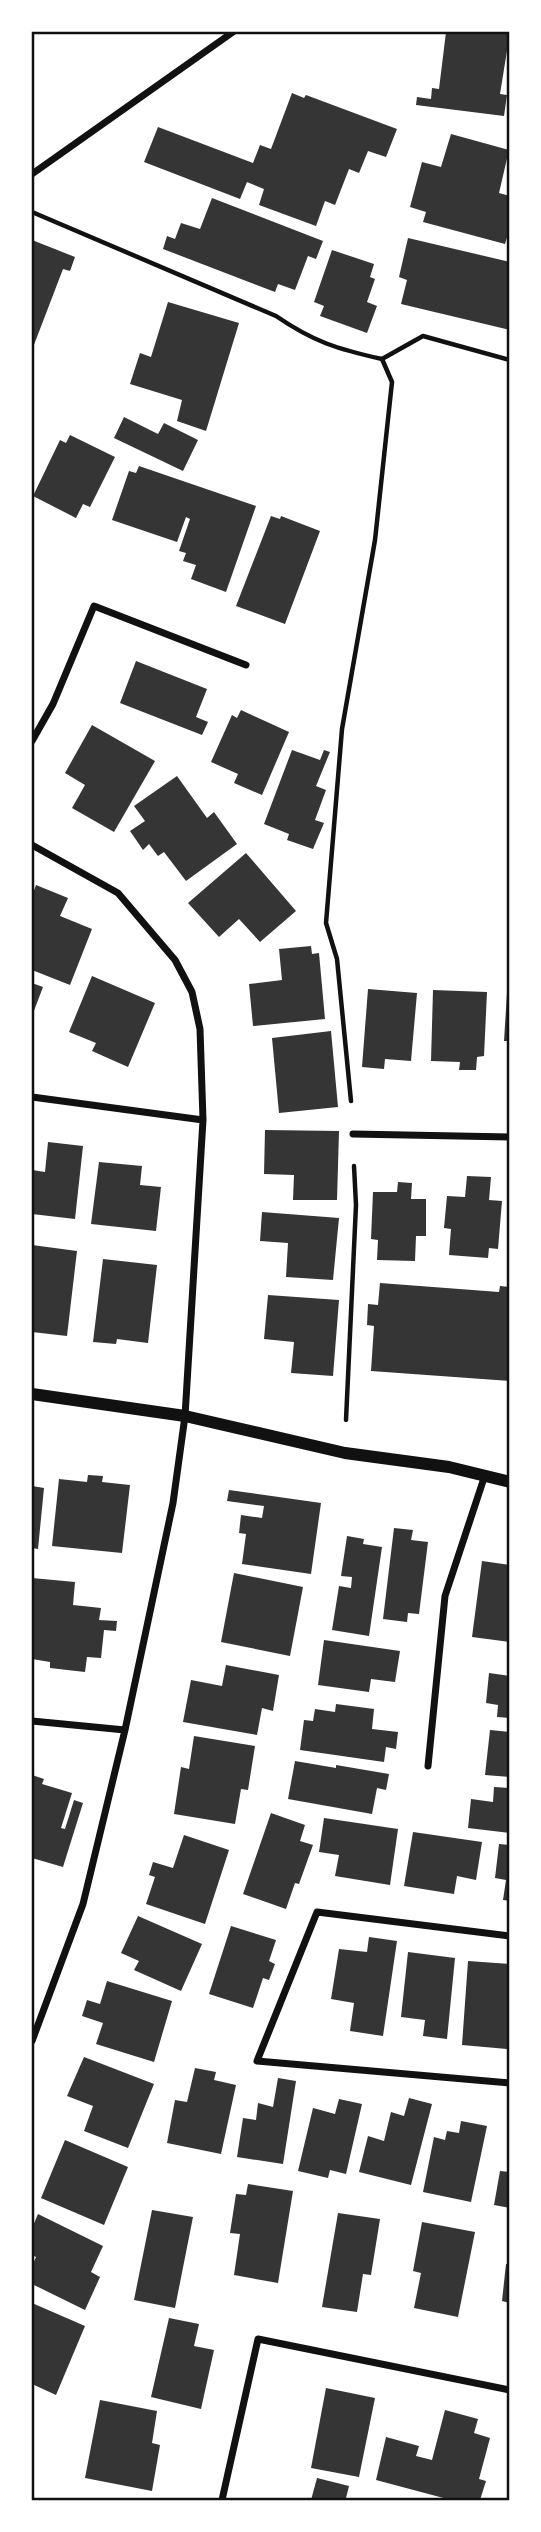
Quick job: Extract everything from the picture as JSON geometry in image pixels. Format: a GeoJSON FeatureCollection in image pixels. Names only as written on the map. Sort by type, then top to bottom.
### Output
{"type":"FeatureCollection","features":[{"type":"Feature","properties":{"kind":"street"},"geometry":{"type":"LineString","coordinates":[[32,174],[233,32]]}},
{"type":"Feature","properties":{"kind":"street"},"geometry":{"type":"LineString","coordinates":[[32,741],[52,705],[94,606],[246,665]]}},
{"type":"Feature","properties":{"kind":"street"},"geometry":{"type":"LineString","coordinates":[[32,845],[118,893],[175,960],[192,992],[200,1029],[203,1120],[185,1416],[173,1503],[125,1730],[83,1904],[32,2041]]}},
{"type":"Feature","properties":{"kind":"street"},"geometry":{"type":"LineString","coordinates":[[32,1097],[203,1120]]}},
{"type":"Feature","properties":{"kind":"street"},"geometry":{"type":"LineString","coordinates":[[353,1134],[509,1137]]}},
{"type":"Feature","properties":{"kind":"street"},"geometry":{"type":"LineString","coordinates":[[32,1394],[185,1416],[345,1453],[449,1466],[509,1482]]}},
{"type":"Feature","properties":{"kind":"street"},"geometry":{"type":"LineString","coordinates":[[428,1766],[444,1596],[485,1475]]}},
{"type":"Feature","properties":{"kind":"street"},"geometry":{"type":"LineString","coordinates":[[32,1721],[125,1730]]}},
{"type":"Feature","properties":{"kind":"street"},"geometry":{"type":"LineString","coordinates":[[509,1936],[317,1912],[257,2061],[509,2083]]}},
{"type":"Feature","properties":{"kind":"street"},"geometry":{"type":"LineString","coordinates":[[222,2501],[258,2339],[509,2390]]}},
{"type":"Feature","properties":{"kind":"path"},"geometry":{"type":"LineString","coordinates":[[32,212],[276,316],[303,335],[340,349],[382,359],[424,335],[509,360]]}},
{"type":"Feature","properties":{"kind":"path"},"geometry":{"type":"LineString","coordinates":[[345,1453],[356,1205],[353,1134],[337,959],[326,922],[342,729],[375,540],[392,382],[382,359]]}},
{"type":"Feature","properties":{"kind":"building"},"geometry":{"type":"Polygon","coordinates":[[[446,32],[510,32],[500,94],[507,95],[504,116],[416,105],[417,97],[431,99],[432,88],[439,89],[446,32]]]}},
{"type":"Feature","properties":{"kind":"building"},"geometry":{"type":"Polygon","coordinates":[[[292,93],[304,98],[306,95],[397,129],[386,157],[368,151],[359,173],[349,169],[335,205],[325,201],[316,226],[259,205],[264,189],[247,182],[240,199],[144,162],[158,127],[253,163],[260,145],[271,149],[292,93]]]}},
{"type":"Feature","properties":{"kind":"building"},"geometry":{"type":"Polygon","coordinates":[[[451,134],[509,150],[499,193],[510,196],[510,228],[505,244],[423,222],[426,212],[410,207],[422,162],[441,167],[451,134]]]}},
{"type":"Feature","properties":{"kind":"building"},"geometry":{"type":"Polygon","coordinates":[[[212,198],[323,241],[316,259],[308,256],[295,290],[278,284],[275,292],[163,249],[167,236],[175,239],[181,223],[200,229],[212,198]]]}},
{"type":"Feature","properties":{"kind":"building"},"geometry":{"type":"Polygon","coordinates":[[[408,238],[510,262],[510,330],[401,304],[407,280],[399,277],[408,238]]]}},
{"type":"Feature","properties":{"kind":"building"},"geometry":{"type":"Polygon","coordinates":[[[32,240],[75,257],[70,271],[63,269],[32,350],[32,240]]]}},
{"type":"Feature","properties":{"kind":"building"},"geometry":{"type":"Polygon","coordinates":[[[332,250],[374,264],[370,277],[375,279],[367,302],[377,306],[367,333],[320,316],[324,306],[314,302],[332,250]]]}},
{"type":"Feature","properties":{"kind":"building"},"geometry":{"type":"Polygon","coordinates":[[[168,302],[239,323],[206,431],[177,421],[182,400],[130,384],[140,353],[151,357],[168,302]]]}},
{"type":"Feature","properties":{"kind":"building"},"geometry":{"type":"Polygon","coordinates":[[[124,417],[158,434],[164,423],[198,440],[183,471],[114,438],[124,417]]]}},
{"type":"Feature","properties":{"kind":"building"},"geometry":{"type":"Polygon","coordinates":[[[70,435],[115,457],[90,507],[83,504],[76,518],[33,496],[60,440],[66,443],[70,435]]]}},
{"type":"Feature","properties":{"kind":"building"},"geometry":{"type":"Polygon","coordinates":[[[139,466],[256,506],[226,592],[191,579],[196,565],[183,561],[186,553],[179,551],[190,519],[186,517],[177,542],[112,520],[129,471],[136,473],[139,466]]]}},
{"type":"Feature","properties":{"kind":"building"},"geometry":{"type":"Polygon","coordinates":[[[271,516],[280,519],[281,516],[320,531],[285,624],[236,606],[271,516]]]}},
{"type":"Feature","properties":{"kind":"building"},"geometry":{"type":"Polygon","coordinates":[[[136,661],[207,689],[196,717],[208,722],[202,735],[120,703],[136,661]]]}},
{"type":"Feature","properties":{"kind":"building"},"geometry":{"type":"Polygon","coordinates":[[[241,710],[289,732],[262,795],[234,783],[238,774],[211,762],[232,715],[237,718],[241,710]]]}},
{"type":"Feature","properties":{"kind":"building"},"geometry":{"type":"Polygon","coordinates":[[[92,725],[155,761],[114,832],[72,808],[85,785],[65,773],[92,725]]]}},
{"type":"Feature","properties":{"kind":"building"},"geometry":{"type":"Polygon","coordinates":[[[292,750],[320,760],[324,750],[330,752],[316,786],[326,790],[315,820],[324,823],[313,849],[287,840],[289,834],[264,824],[292,750]]]}},
{"type":"Feature","properties":{"kind":"building"},"geometry":{"type":"Polygon","coordinates":[[[177,776],[207,818],[214,812],[237,844],[186,881],[164,852],[158,856],[149,844],[143,850],[130,831],[145,821],[134,806],[177,776]]]}},
{"type":"Feature","properties":{"kind":"building"},"geometry":{"type":"Polygon","coordinates":[[[246,853],[296,911],[260,942],[239,919],[219,937],[188,903],[246,853]]]}},
{"type":"Feature","properties":{"kind":"building"},"geometry":{"type":"Polygon","coordinates":[[[36,885],[68,898],[60,916],[92,929],[70,985],[32,970],[32,896],[36,885]]]}},
{"type":"Feature","properties":{"kind":"building"},"geometry":{"type":"Polygon","coordinates":[[[311,946],[312,954],[319,953],[325,1019],[253,1026],[249,984],[282,980],[279,949],[311,946]]]}},
{"type":"Feature","properties":{"kind":"building"},"geometry":{"type":"Polygon","coordinates":[[[92,976],[155,1003],[128,1067],[92,1051],[96,1043],[69,1032],[92,976]]]}},
{"type":"Feature","properties":{"kind":"building"},"geometry":{"type":"Polygon","coordinates":[[[32,983],[43,987],[32,1016],[32,983]]]}},
{"type":"Feature","properties":{"kind":"building"},"geometry":{"type":"Polygon","coordinates":[[[368,989],[417,993],[411,1061],[385,1059],[384,1069],[362,1067],[368,989]]]}},
{"type":"Feature","properties":{"kind":"building"},"geometry":{"type":"Polygon","coordinates":[[[433,990],[487,992],[484,1056],[477,1057],[476,1070],[459,1070],[460,1062],[431,1061],[433,990]]]}},
{"type":"Feature","properties":{"kind":"building"},"geometry":{"type":"Polygon","coordinates":[[[507,993],[510,993],[510,1041],[504,1041],[507,993]]]}},
{"type":"Feature","properties":{"kind":"building"},"geometry":{"type":"Polygon","coordinates":[[[331,1031],[338,1107],[279,1113],[272,1038],[331,1031]]]}},
{"type":"Feature","properties":{"kind":"building"},"geometry":{"type":"Polygon","coordinates":[[[265,1130],[339,1131],[337,1200],[293,1200],[294,1175],[264,1174],[265,1130]]]}},
{"type":"Feature","properties":{"kind":"building"},"geometry":{"type":"Polygon","coordinates":[[[48,1142],[83,1146],[75,1219],[32,1214],[32,1170],[45,1172],[48,1142]]]}},
{"type":"Feature","properties":{"kind":"building"},"geometry":{"type":"Polygon","coordinates":[[[99,1162],[142,1166],[140,1185],[161,1187],[156,1231],[91,1224],[99,1162]]]}},
{"type":"Feature","properties":{"kind":"building"},"geometry":{"type":"Polygon","coordinates":[[[467,1176],[491,1177],[489,1200],[502,1201],[498,1249],[489,1248],[488,1258],[449,1255],[451,1229],[444,1228],[447,1196],[465,1197],[467,1176]]]}},
{"type":"Feature","properties":{"kind":"building"},"geometry":{"type":"Polygon","coordinates":[[[398,1182],[412,1183],[411,1199],[426,1199],[426,1236],[416,1236],[415,1261],[377,1260],[378,1240],[371,1239],[373,1192],[397,1192],[398,1182]]]}},
{"type":"Feature","properties":{"kind":"building"},"geometry":{"type":"Polygon","coordinates":[[[262,1212],[339,1218],[333,1280],[286,1277],[288,1243],[260,1241],[262,1212]]]}},
{"type":"Feature","properties":{"kind":"building"},"geometry":{"type":"Polygon","coordinates":[[[32,1245],[77,1251],[67,1336],[32,1332],[32,1245]]]}},
{"type":"Feature","properties":{"kind":"building"},"geometry":{"type":"Polygon","coordinates":[[[103,1259],[157,1265],[148,1343],[117,1339],[116,1344],[93,1342],[103,1259]]]}},
{"type":"Feature","properties":{"kind":"building"},"geometry":{"type":"Polygon","coordinates":[[[380,1283],[499,1292],[500,1286],[510,1287],[510,1381],[371,1371],[374,1326],[367,1325],[368,1304],[378,1305],[380,1283]]]}},
{"type":"Feature","properties":{"kind":"building"},"geometry":{"type":"Polygon","coordinates":[[[268,1295],[339,1300],[333,1376],[291,1373],[294,1342],[264,1339],[268,1295]]]}},
{"type":"Feature","properties":{"kind":"building"},"geometry":{"type":"Polygon","coordinates":[[[88,1475],[103,1476],[102,1482],[130,1485],[122,1553],[52,1546],[59,1479],[87,1482],[88,1475]]]}},
{"type":"Feature","properties":{"kind":"building"},"geometry":{"type":"Polygon","coordinates":[[[32,1486],[44,1488],[38,1549],[32,1548],[32,1486]]]}},
{"type":"Feature","properties":{"kind":"building"},"geometry":{"type":"Polygon","coordinates":[[[229,1490],[321,1503],[311,1574],[242,1564],[246,1534],[239,1533],[241,1515],[262,1518],[264,1506],[227,1501],[229,1490]]]}},
{"type":"Feature","properties":{"kind":"building"},"geometry":{"type":"Polygon","coordinates":[[[394,1528],[413,1530],[411,1540],[428,1542],[419,1614],[408,1613],[407,1622],[383,1619],[394,1528]]]}},
{"type":"Feature","properties":{"kind":"building"},"geometry":{"type":"Polygon","coordinates":[[[347,1536],[364,1539],[363,1544],[382,1547],[369,1636],[332,1630],[339,1586],[351,1588],[352,1577],[341,1576],[347,1536]]]}},
{"type":"Feature","properties":{"kind":"building"},"geometry":{"type":"Polygon","coordinates":[[[482,1561],[510,1565],[510,1642],[472,1637],[482,1561]]]}},
{"type":"Feature","properties":{"kind":"building"},"geometry":{"type":"Polygon","coordinates":[[[234,1573],[303,1587],[290,1656],[221,1642],[234,1573]]]}},
{"type":"Feature","properties":{"kind":"building"},"geometry":{"type":"Polygon","coordinates":[[[32,1578],[75,1582],[73,1605],[101,1608],[99,1620],[117,1621],[116,1631],[104,1630],[101,1658],[87,1657],[85,1672],[50,1668],[50,1662],[32,1659],[32,1578]]]}},
{"type":"Feature","properties":{"kind":"building"},"geometry":{"type":"Polygon","coordinates":[[[324,1640],[400,1651],[395,1682],[371,1679],[369,1692],[318,1685],[324,1640]]]}},
{"type":"Feature","properties":{"kind":"building"},"geometry":{"type":"Polygon","coordinates":[[[226,1665],[279,1675],[273,1711],[262,1708],[257,1735],[183,1722],[191,1680],[222,1686],[226,1665]]]}},
{"type":"Feature","properties":{"kind":"building"},"geometry":{"type":"Polygon","coordinates":[[[489,1673],[510,1676],[510,1718],[497,1717],[498,1705],[486,1703],[489,1673]]]}},
{"type":"Feature","properties":{"kind":"building"},"geometry":{"type":"Polygon","coordinates":[[[336,1704],[374,1709],[372,1729],[398,1732],[396,1749],[386,1747],[384,1762],[300,1750],[304,1720],[313,1721],[315,1709],[335,1712],[336,1704]]]}},
{"type":"Feature","properties":{"kind":"building"},"geometry":{"type":"Polygon","coordinates":[[[490,1730],[510,1732],[510,1777],[485,1775],[490,1730]]]}},
{"type":"Feature","properties":{"kind":"building"},"geometry":{"type":"Polygon","coordinates":[[[194,1736],[255,1746],[248,1790],[241,1789],[235,1824],[174,1814],[181,1767],[189,1769],[194,1736]]]}},
{"type":"Feature","properties":{"kind":"building"},"geometry":{"type":"Polygon","coordinates":[[[295,1761],[389,1774],[386,1790],[377,1788],[372,1814],[288,1799],[295,1761]]]}},
{"type":"Feature","properties":{"kind":"building"},"geometry":{"type":"Polygon","coordinates":[[[32,1775],[44,1779],[42,1784],[72,1793],[61,1828],[65,1829],[74,1800],[83,1803],[63,1867],[32,1858],[32,1775]]]}},
{"type":"Feature","properties":{"kind":"building"},"geometry":{"type":"Polygon","coordinates":[[[494,1787],[510,1788],[510,1833],[468,1828],[471,1799],[493,1802],[494,1787]]]}},
{"type":"Feature","properties":{"kind":"building"},"geometry":{"type":"Polygon","coordinates":[[[271,1813],[305,1825],[300,1841],[313,1845],[299,1884],[295,1883],[286,1909],[243,1894],[271,1813]]]}},
{"type":"Feature","properties":{"kind":"building"},"geometry":{"type":"Polygon","coordinates":[[[324,1818],[398,1829],[390,1885],[335,1876],[339,1855],[319,1852],[324,1818]]]}},
{"type":"Feature","properties":{"kind":"building"},"geometry":{"type":"Polygon","coordinates":[[[413,1832],[482,1842],[476,1880],[457,1876],[454,1894],[404,1886],[413,1832]]]}},
{"type":"Feature","properties":{"kind":"building"},"geometry":{"type":"Polygon","coordinates":[[[184,1835],[229,1850],[205,1924],[146,1904],[155,1877],[149,1875],[153,1862],[173,1868],[184,1835]]]}},
{"type":"Feature","properties":{"kind":"building"},"geometry":{"type":"Polygon","coordinates":[[[499,1844],[510,1845],[510,1901],[503,1900],[506,1880],[495,1878],[499,1844]]]}},
{"type":"Feature","properties":{"kind":"building"},"geometry":{"type":"Polygon","coordinates":[[[138,1916],[202,1944],[181,1991],[134,1970],[139,1961],[121,1953],[138,1916]]]}},
{"type":"Feature","properties":{"kind":"building"},"geometry":{"type":"Polygon","coordinates":[[[231,1926],[276,1940],[269,1961],[275,1964],[269,1980],[263,1978],[253,2008],[209,1994],[231,1926]]]}},
{"type":"Feature","properties":{"kind":"building"},"geometry":{"type":"Polygon","coordinates":[[[369,1937],[397,1941],[383,2036],[350,2031],[354,2003],[331,1999],[339,1949],[367,1952],[369,1937]]]}},
{"type":"Feature","properties":{"kind":"building"},"geometry":{"type":"Polygon","coordinates":[[[408,1952],[455,1958],[447,2039],[423,2036],[425,2020],[401,2017],[408,1952]]]}},
{"type":"Feature","properties":{"kind":"building"},"geometry":{"type":"Polygon","coordinates":[[[468,1961],[510,1964],[507,2049],[462,2045],[468,1961]]]}},
{"type":"Feature","properties":{"kind":"building"},"geometry":{"type":"Polygon","coordinates":[[[107,1981],[172,2001],[154,2062],[96,2044],[103,2023],[82,2016],[87,2000],[100,2004],[107,1981]]]}},
{"type":"Feature","properties":{"kind":"building"},"geometry":{"type":"Polygon","coordinates":[[[84,2057],[154,2084],[128,2148],[84,2131],[93,2106],[67,2096],[84,2057]]]}},
{"type":"Feature","properties":{"kind":"building"},"geometry":{"type":"Polygon","coordinates":[[[195,2068],[216,2072],[214,2080],[236,2085],[221,2154],[167,2143],[175,2100],[187,2102],[195,2068]]]}},
{"type":"Feature","properties":{"kind":"building"},"geometry":{"type":"Polygon","coordinates":[[[278,2078],[296,2081],[283,2164],[237,2157],[243,2118],[256,2120],[258,2103],[273,2107],[278,2078]]]}},
{"type":"Feature","properties":{"kind":"building"},"geometry":{"type":"Polygon","coordinates":[[[409,2098],[432,2104],[411,2185],[359,2172],[368,2136],[384,2141],[391,2112],[404,2116],[409,2098]]]}},
{"type":"Feature","properties":{"kind":"building"},"geometry":{"type":"Polygon","coordinates":[[[339,2099],[362,2104],[346,2174],[330,2170],[328,2178],[298,2171],[313,2108],[335,2114],[339,2099]]]}},
{"type":"Feature","properties":{"kind":"building"},"geometry":{"type":"Polygon","coordinates":[[[461,2121],[487,2126],[471,2202],[423,2192],[434,2137],[445,2140],[447,2131],[459,2133],[461,2121]]]}},
{"type":"Feature","properties":{"kind":"building"},"geometry":{"type":"Polygon","coordinates":[[[65,2140],[128,2167],[104,2225],[41,2198],[65,2140]]]}},
{"type":"Feature","properties":{"kind":"building"},"geometry":{"type":"Polygon","coordinates":[[[500,2171],[510,2172],[510,2208],[494,2205],[500,2171]]]}},
{"type":"Feature","properties":{"kind":"building"},"geometry":{"type":"Polygon","coordinates":[[[248,2184],[293,2191],[278,2283],[234,2275],[240,2234],[230,2233],[236,2194],[246,2195],[248,2184]]]}},
{"type":"Feature","properties":{"kind":"building"},"geometry":{"type":"Polygon","coordinates":[[[152,2210],[193,2217],[175,2308],[134,2300],[152,2210]]]}},
{"type":"Feature","properties":{"kind":"building"},"geometry":{"type":"Polygon","coordinates":[[[338,2213],[380,2219],[371,2275],[363,2274],[357,2312],[322,2307],[338,2213]]]}},
{"type":"Feature","properties":{"kind":"building"},"geometry":{"type":"Polygon","coordinates":[[[38,2214],[103,2246],[91,2272],[100,2277],[85,2310],[32,2284],[32,2266],[36,2257],[32,2255],[32,2228],[38,2214]]]}},
{"type":"Feature","properties":{"kind":"building"},"geometry":{"type":"Polygon","coordinates":[[[422,2222],[475,2232],[458,2317],[414,2308],[421,2273],[413,2271],[422,2222]]]}},
{"type":"Feature","properties":{"kind":"building"},"geometry":{"type":"Polygon","coordinates":[[[506,2264],[510,2264],[510,2303],[502,2301],[506,2264]]]}},
{"type":"Feature","properties":{"kind":"building"},"geometry":{"type":"Polygon","coordinates":[[[32,2303],[85,2326],[56,2395],[32,2384],[32,2303]]]}},
{"type":"Feature","properties":{"kind":"building"},"geometry":{"type":"Polygon","coordinates":[[[169,2318],[199,2324],[194,2346],[214,2350],[201,2409],[151,2397],[169,2318]]]}},
{"type":"Feature","properties":{"kind":"building"},"geometry":{"type":"Polygon","coordinates":[[[326,2388],[375,2398],[359,2477],[311,2468],[326,2388]]]}},
{"type":"Feature","properties":{"kind":"building"},"geometry":{"type":"Polygon","coordinates":[[[100,2400],[157,2411],[152,2443],[160,2445],[152,2491],[85,2478],[100,2400]]]}},
{"type":"Feature","properties":{"kind":"building"},"geometry":{"type":"Polygon","coordinates":[[[445,2410],[478,2419],[474,2433],[490,2438],[479,2479],[486,2481],[480,2500],[451,2500],[376,2480],[386,2437],[419,2446],[416,2456],[432,2460],[445,2410]]]}},
{"type":"Feature","properties":{"kind":"building"},"geometry":{"type":"Polygon","coordinates":[[[317,2478],[349,2486],[346,2498],[352,2500],[311,2500],[317,2478]]]}}]}
